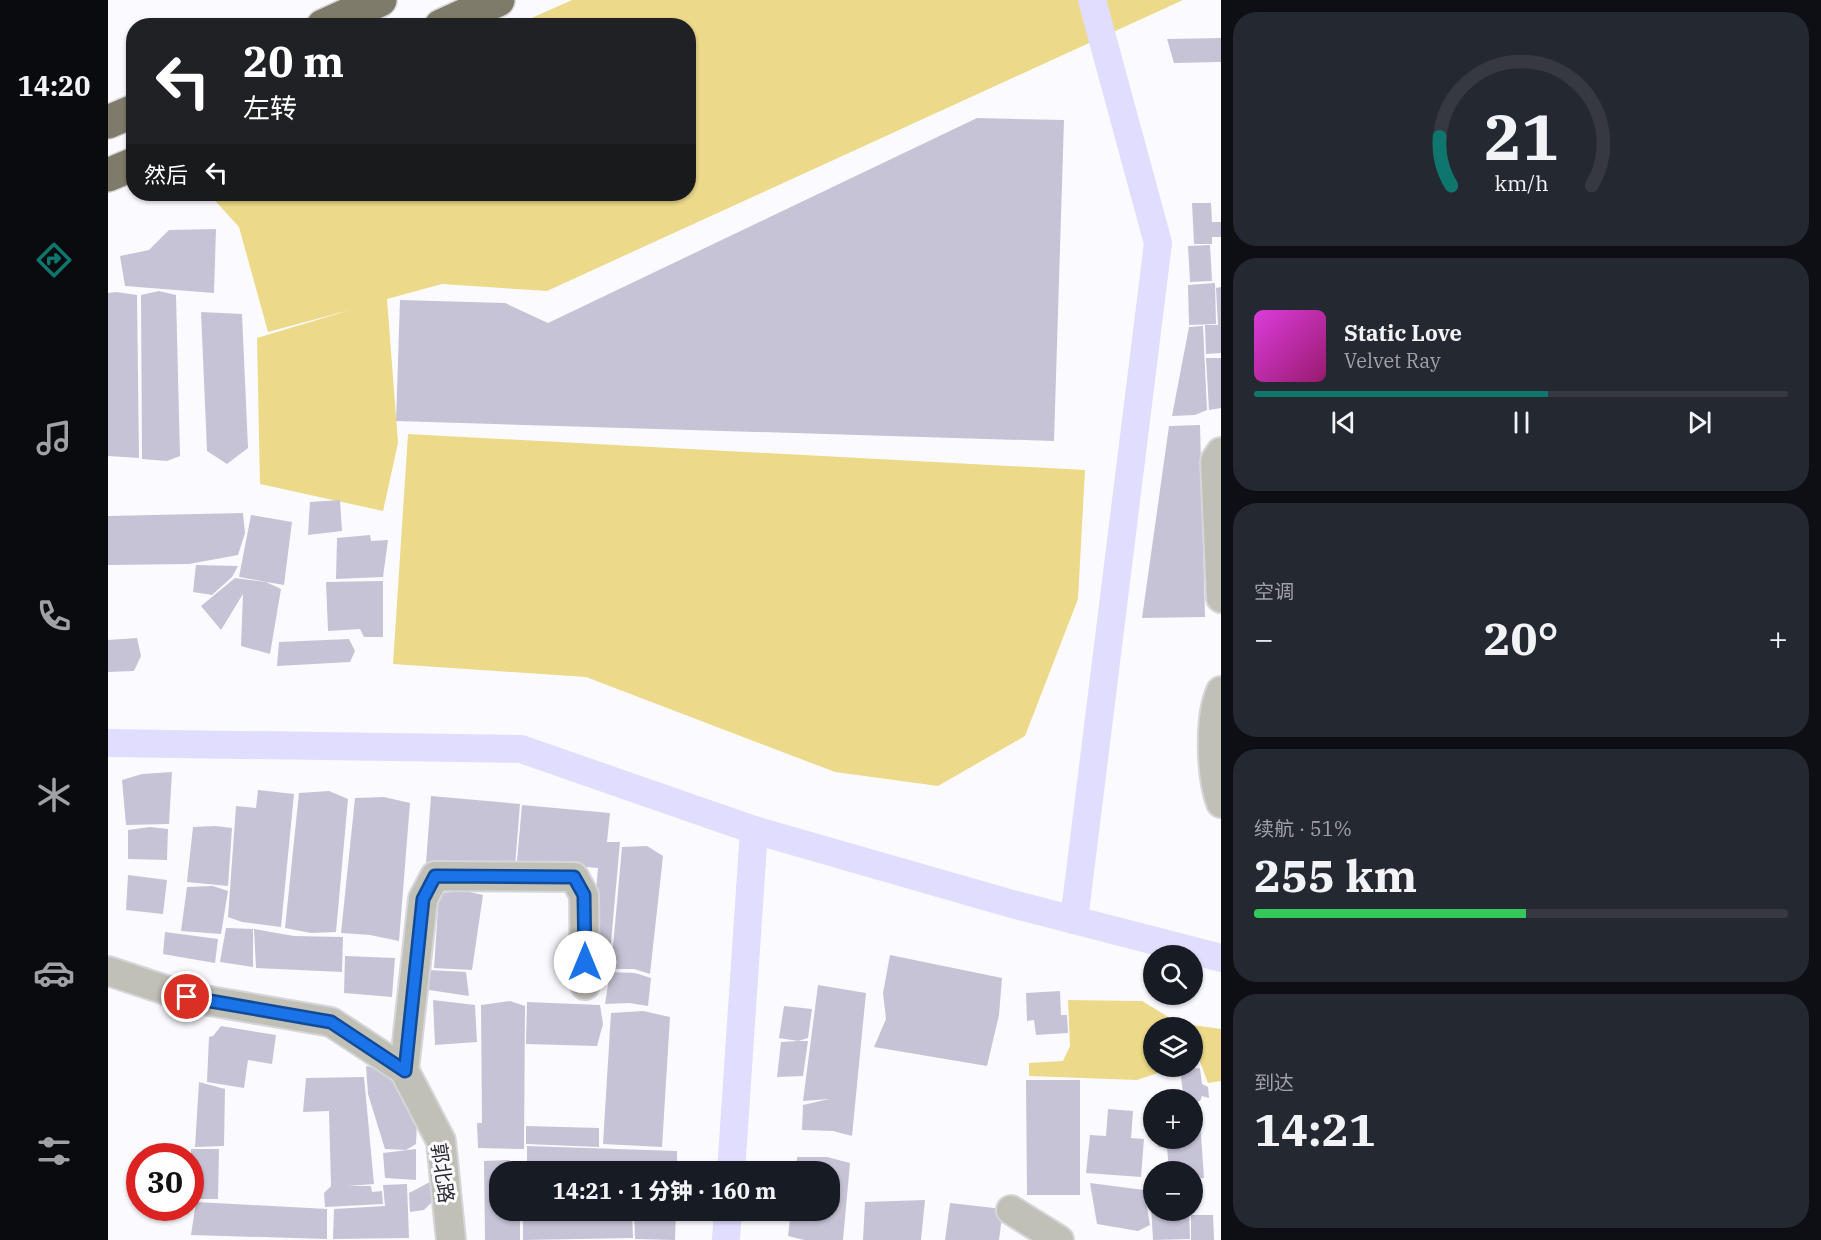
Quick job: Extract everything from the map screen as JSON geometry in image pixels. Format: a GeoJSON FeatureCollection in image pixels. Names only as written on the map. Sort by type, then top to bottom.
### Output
{"type":"FeatureCollection","features":[{"type":"Feature","properties":{"kind":"highway"},"geometry":{"type":"LineString","coordinates":[[341,18],[380,0]]}},
{"type":"Feature","properties":{"kind":"highway"},"geometry":{"type":"LineString","coordinates":[[108,122],[126,114]]}},
{"type":"Feature","properties":{"kind":"highway"},"geometry":{"type":"LineString","coordinates":[[108,175],[126,167]]}},
{"type":"Feature","properties":{"kind":"street"},"geometry":{"type":"LineString","coordinates":[[1221,452],[1215,461],[1221,598]]}},
{"type":"Feature","properties":{"kind":"street"},"geometry":{"type":"LineString","coordinates":[[1221,691],[1216,702],[1213,723],[1215,779],[1221,803]]}},
{"type":"Feature","properties":{"kind":"street"},"geometry":{"type":"LineString","coordinates":[[405,1071],[423,899],[435,876],[574,877],[584,895],[585,985]]}},
{"type":"Feature","properties":{"kind":"street","name":"郭北路"},"geometry":{"type":"LineString","coordinates":[[108,971],[187,997],[331,1022],[405,1071],[441,1142],[451,1240]]}},
{"type":"Feature","properties":{"kind":"street"},"geometry":{"type":"LineString","coordinates":[[1011,1210],[1059,1240]]}},
{"type":"Feature","properties":{"kind":"shaded area"},"geometry":{"type":"Polygon","coordinates":[[[572,0],[1183,0],[547,291],[442,284],[387,299],[398,443],[383,511],[260,484],[257,338],[350,310],[268,332],[239,227],[215,201],[696,201],[696,18],[532,18],[572,0]]]}},
{"type":"Feature","properties":{"kind":"shaded area"},"geometry":{"type":"Polygon","coordinates":[[[408,434],[1085,470],[1078,599],[1025,736],[938,786],[835,772],[586,677],[393,664],[408,434]]]}},
{"type":"Feature","properties":{"kind":"shaded area"},"geometry":{"type":"Polygon","coordinates":[[[1068,1000],[1142,1001],[1143,1005],[1149,1005],[1168,1017],[1143,1017],[1143,1077],[1146,1077],[1137,1080],[1029,1076],[1029,1063],[1063,1061],[1070,1046],[1068,1000]]]}},
{"type":"Feature","properties":{"kind":"shaded area"},"geometry":{"type":"Polygon","coordinates":[[[1203,1026],[1221,1029],[1221,1081],[1208,1083],[1203,1070],[1203,1026]]]}},
{"type":"Feature","properties":{"kind":"building"},"geometry":{"type":"Polygon","coordinates":[[[1221,38],[1221,62],[1174,63],[1167,39],[1221,38]]]}},
{"type":"Feature","properties":{"kind":"building"},"geometry":{"type":"Polygon","coordinates":[[[977,118],[1064,120],[1054,441],[396,421],[400,300],[505,303],[548,323],[977,118]]]}},
{"type":"Feature","properties":{"kind":"building"},"geometry":{"type":"Polygon","coordinates":[[[1192,203],[1211,203],[1212,222],[1221,222],[1221,237],[1212,237],[1212,244],[1194,244],[1192,203]]]}},
{"type":"Feature","properties":{"kind":"building"},"geometry":{"type":"Polygon","coordinates":[[[216,229],[214,293],[125,286],[120,256],[149,250],[169,230],[216,229]]]}},
{"type":"Feature","properties":{"kind":"building"},"geometry":{"type":"Polygon","coordinates":[[[1210,245],[1212,281],[1190,282],[1188,246],[1210,245]]]}},
{"type":"Feature","properties":{"kind":"building"},"geometry":{"type":"Polygon","coordinates":[[[1215,283],[1216,324],[1189,325],[1188,285],[1215,283]]]}},
{"type":"Feature","properties":{"kind":"building"},"geometry":{"type":"Polygon","coordinates":[[[1221,287],[1221,353],[1206,354],[1205,325],[1218,325],[1216,288],[1221,287]]]}},
{"type":"Feature","properties":{"kind":"building"},"geometry":{"type":"Polygon","coordinates":[[[159,291],[176,295],[180,456],[167,461],[142,459],[141,295],[159,291]]]}},
{"type":"Feature","properties":{"kind":"building"},"geometry":{"type":"Polygon","coordinates":[[[108,293],[137,295],[139,458],[108,456],[108,293]]]}},
{"type":"Feature","properties":{"kind":"building"},"geometry":{"type":"Polygon","coordinates":[[[201,312],[242,314],[248,448],[227,464],[207,451],[201,312]]]}},
{"type":"Feature","properties":{"kind":"building"},"geometry":{"type":"Polygon","coordinates":[[[1203,326],[1207,410],[1195,415],[1172,416],[1189,327],[1203,326]]]}},
{"type":"Feature","properties":{"kind":"building"},"geometry":{"type":"Polygon","coordinates":[[[1206,358],[1221,358],[1221,408],[1209,410],[1206,358]]]}},
{"type":"Feature","properties":{"kind":"building"},"geometry":{"type":"Polygon","coordinates":[[[1200,425],[1205,617],[1142,618],[1169,426],[1200,425]]]}},
{"type":"Feature","properties":{"kind":"building"},"geometry":{"type":"Polygon","coordinates":[[[340,500],[342,531],[308,535],[310,502],[340,500]]]}},
{"type":"Feature","properties":{"kind":"building"},"geometry":{"type":"Polygon","coordinates":[[[243,513],[245,533],[238,555],[189,564],[108,565],[108,516],[243,513]]]}},
{"type":"Feature","properties":{"kind":"building"},"geometry":{"type":"Polygon","coordinates":[[[251,515],[292,522],[284,585],[239,577],[251,515]]]}},
{"type":"Feature","properties":{"kind":"building"},"geometry":{"type":"Polygon","coordinates":[[[370,535],[371,541],[388,540],[383,577],[336,579],[337,538],[370,535]]]}},
{"type":"Feature","properties":{"kind":"building"},"geometry":{"type":"Polygon","coordinates":[[[196,565],[238,566],[232,577],[212,595],[193,592],[196,565]]]}},
{"type":"Feature","properties":{"kind":"building"},"geometry":{"type":"Polygon","coordinates":[[[235,578],[266,582],[281,589],[270,654],[241,646],[243,594],[221,630],[201,606],[235,578]]]}},
{"type":"Feature","properties":{"kind":"building"},"geometry":{"type":"Polygon","coordinates":[[[383,581],[383,637],[364,637],[360,629],[328,631],[326,582],[383,581]]]}},
{"type":"Feature","properties":{"kind":"building"},"geometry":{"type":"Polygon","coordinates":[[[137,638],[141,656],[134,671],[108,672],[108,640],[137,638]]]}},
{"type":"Feature","properties":{"kind":"building"},"geometry":{"type":"Polygon","coordinates":[[[349,639],[355,651],[350,662],[277,666],[279,642],[349,639]]]}},
{"type":"Feature","properties":{"kind":"building"},"geometry":{"type":"Polygon","coordinates":[[[172,772],[169,824],[126,825],[122,780],[142,774],[172,772]]]}},
{"type":"Feature","properties":{"kind":"building"},"geometry":{"type":"Polygon","coordinates":[[[258,790],[294,794],[281,927],[242,922],[228,917],[236,806],[256,808],[258,790]]]}},
{"type":"Feature","properties":{"kind":"building"},"geometry":{"type":"Polygon","coordinates":[[[329,791],[348,799],[336,932],[311,933],[285,928],[299,793],[329,791]]]}},
{"type":"Feature","properties":{"kind":"building"},"geometry":{"type":"Polygon","coordinates":[[[431,796],[520,804],[515,866],[478,867],[426,863],[431,796]]]}},
{"type":"Feature","properties":{"kind":"building"},"geometry":{"type":"Polygon","coordinates":[[[384,797],[410,803],[399,941],[370,935],[341,933],[355,798],[384,797]]]}},
{"type":"Feature","properties":{"kind":"building"},"geometry":{"type":"Polygon","coordinates":[[[522,805],[610,813],[607,842],[620,842],[608,976],[589,974],[598,868],[517,861],[522,805]]]}},
{"type":"Feature","properties":{"kind":"building"},"geometry":{"type":"Polygon","coordinates":[[[150,827],[168,829],[167,860],[128,859],[128,830],[150,827]]]}},
{"type":"Feature","properties":{"kind":"building"},"geometry":{"type":"Polygon","coordinates":[[[193,827],[232,828],[228,886],[187,882],[193,827]]]}},
{"type":"Feature","properties":{"kind":"building"},"geometry":{"type":"Polygon","coordinates":[[[647,846],[663,856],[650,974],[634,969],[611,969],[622,847],[647,846]]]}},
{"type":"Feature","properties":{"kind":"building"},"geometry":{"type":"Polygon","coordinates":[[[128,875],[167,880],[163,914],[126,910],[128,875]]]}},
{"type":"Feature","properties":{"kind":"building"},"geometry":{"type":"Polygon","coordinates":[[[213,886],[228,891],[221,934],[181,931],[187,887],[213,886]]]}},
{"type":"Feature","properties":{"kind":"building"},"geometry":{"type":"Polygon","coordinates":[[[465,891],[483,895],[472,970],[434,968],[439,893],[465,891]]]}},
{"type":"Feature","properties":{"kind":"building"},"geometry":{"type":"Polygon","coordinates":[[[226,928],[253,929],[253,967],[220,962],[226,928]]]}},
{"type":"Feature","properties":{"kind":"building"},"geometry":{"type":"Polygon","coordinates":[[[254,929],[294,936],[343,937],[342,972],[256,968],[254,929]]]}},
{"type":"Feature","properties":{"kind":"building"},"geometry":{"type":"Polygon","coordinates":[[[165,932],[218,939],[215,963],[163,954],[165,932]]]}},
{"type":"Feature","properties":{"kind":"building"},"geometry":{"type":"Polygon","coordinates":[[[890,955],[1002,978],[999,1015],[987,1066],[874,1047],[886,1019],[883,993],[890,955]]]}},
{"type":"Feature","properties":{"kind":"building"},"geometry":{"type":"Polygon","coordinates":[[[345,956],[395,958],[392,997],[344,993],[345,956]]]}},
{"type":"Feature","properties":{"kind":"building"},"geometry":{"type":"Polygon","coordinates":[[[428,970],[466,972],[469,996],[429,990],[428,970]]]}},
{"type":"Feature","properties":{"kind":"building"},"geometry":{"type":"Polygon","coordinates":[[[610,972],[635,973],[651,978],[648,1006],[629,1003],[605,1004],[610,972]]]}},
{"type":"Feature","properties":{"kind":"building"},"geometry":{"type":"Polygon","coordinates":[[[818,985],[866,993],[852,1136],[833,1131],[802,1130],[803,1105],[829,1099],[803,1101],[818,985]]]}},
{"type":"Feature","properties":{"kind":"building"},"geometry":{"type":"Polygon","coordinates":[[[1060,991],[1061,1015],[1067,1015],[1068,1033],[1036,1035],[1034,1020],[1027,1021],[1026,993],[1060,991]]]}},
{"type":"Feature","properties":{"kind":"building"},"geometry":{"type":"Polygon","coordinates":[[[433,1000],[475,1005],[477,1042],[435,1045],[433,1000]]]}},
{"type":"Feature","properties":{"kind":"building"},"geometry":{"type":"Polygon","coordinates":[[[510,1001],[525,1006],[524,1149],[478,1148],[477,1123],[482,1123],[481,1005],[510,1001]]]}},
{"type":"Feature","properties":{"kind":"building"},"geometry":{"type":"Polygon","coordinates":[[[527,1002],[600,1005],[603,1024],[597,1046],[526,1044],[527,1002]]]}},
{"type":"Feature","properties":{"kind":"building"},"geometry":{"type":"Polygon","coordinates":[[[784,1006],[812,1009],[808,1038],[798,1041],[779,1038],[784,1006]]]}},
{"type":"Feature","properties":{"kind":"building"},"geometry":{"type":"Polygon","coordinates":[[[643,1011],[670,1017],[662,1147],[603,1144],[611,1013],[643,1011]]]}},
{"type":"Feature","properties":{"kind":"building"},"geometry":{"type":"Polygon","coordinates":[[[221,1026],[276,1035],[272,1064],[248,1060],[244,1088],[207,1082],[209,1037],[213,1036],[221,1026]]]}},
{"type":"Feature","properties":{"kind":"building"},"geometry":{"type":"Polygon","coordinates":[[[808,1041],[803,1076],[777,1077],[781,1042],[808,1041]]]}},
{"type":"Feature","properties":{"kind":"building"},"geometry":{"type":"Polygon","coordinates":[[[366,1066],[391,1070],[417,1121],[416,1144],[406,1150],[385,1149],[368,1094],[366,1066]]]}},
{"type":"Feature","properties":{"kind":"building"},"geometry":{"type":"Polygon","coordinates":[[[364,1077],[374,1184],[348,1186],[371,1186],[372,1192],[382,1191],[383,1204],[325,1207],[324,1193],[331,1186],[329,1111],[303,1112],[306,1078],[364,1077]]]}},
{"type":"Feature","properties":{"kind":"building"},"geometry":{"type":"Polygon","coordinates":[[[1181,1077],[1201,1077],[1202,1084],[1208,1087],[1209,1098],[1203,1096],[1203,1089],[1183,1089],[1181,1077]]]}},
{"type":"Feature","properties":{"kind":"building"},"geometry":{"type":"Polygon","coordinates":[[[1026,1080],[1080,1080],[1080,1195],[1027,1195],[1026,1080]]]}},
{"type":"Feature","properties":{"kind":"building"},"geometry":{"type":"Polygon","coordinates":[[[199,1082],[225,1089],[224,1146],[204,1147],[204,1143],[195,1143],[199,1082]]]}},
{"type":"Feature","properties":{"kind":"building"},"geometry":{"type":"Polygon","coordinates":[[[1108,1109],[1133,1111],[1131,1138],[1143,1139],[1141,1177],[1086,1173],[1090,1135],[1106,1136],[1108,1109]]]}},
{"type":"Feature","properties":{"kind":"building"},"geometry":{"type":"Polygon","coordinates":[[[526,1126],[599,1128],[599,1147],[526,1144],[526,1126]]]}},
{"type":"Feature","properties":{"kind":"building"},"geometry":{"type":"Polygon","coordinates":[[[527,1146],[677,1151],[677,1161],[527,1161],[527,1146]]]}},
{"type":"Feature","properties":{"kind":"building"},"geometry":{"type":"Polygon","coordinates":[[[204,1149],[219,1149],[218,1199],[204,1199],[204,1149]]]}},
{"type":"Feature","properties":{"kind":"building"},"geometry":{"type":"Polygon","coordinates":[[[416,1149],[416,1180],[385,1178],[383,1153],[416,1149]]]}},
{"type":"Feature","properties":{"kind":"building"},"geometry":{"type":"Polygon","coordinates":[[[1167,1149],[1202,1149],[1203,1161],[1168,1161],[1167,1149]]]}},
{"type":"Feature","properties":{"kind":"building"},"geometry":{"type":"Polygon","coordinates":[[[797,1157],[827,1157],[850,1163],[843,1240],[804,1240],[788,1236],[790,1221],[840,1221],[840,1161],[797,1161],[797,1157]]]}},
{"type":"Feature","properties":{"kind":"building"},"geometry":{"type":"Polygon","coordinates":[[[508,1160],[511,1161],[489,1161],[489,1221],[520,1221],[520,1240],[485,1240],[484,1161],[508,1160]]]}},
{"type":"Feature","properties":{"kind":"building"},"geometry":{"type":"Polygon","coordinates":[[[430,1182],[436,1198],[424,1210],[410,1212],[409,1193],[430,1182]]]}},
{"type":"Feature","properties":{"kind":"building"},"geometry":{"type":"Polygon","coordinates":[[[1090,1183],[1143,1190],[1143,1221],[1149,1221],[1150,1225],[1138,1231],[1097,1224],[1090,1183]]]}},
{"type":"Feature","properties":{"kind":"building"},"geometry":{"type":"Polygon","coordinates":[[[407,1184],[409,1238],[333,1239],[334,1209],[385,1206],[383,1185],[407,1184]]]}},
{"type":"Feature","properties":{"kind":"building"},"geometry":{"type":"Polygon","coordinates":[[[925,1200],[921,1240],[863,1240],[865,1202],[925,1200]]]}},
{"type":"Feature","properties":{"kind":"building"},"geometry":{"type":"Polygon","coordinates":[[[204,1202],[327,1209],[327,1239],[191,1235],[193,1221],[204,1221],[204,1202]]]}},
{"type":"Feature","properties":{"kind":"building"},"geometry":{"type":"Polygon","coordinates":[[[950,1203],[1003,1209],[999,1240],[945,1240],[950,1203]]]}},
{"type":"Feature","properties":{"kind":"building"},"geometry":{"type":"Polygon","coordinates":[[[1203,1215],[1213,1215],[1214,1240],[1191,1240],[1191,1221],[1203,1221],[1203,1215]]]}},
{"type":"Feature","properties":{"kind":"building"},"geometry":{"type":"Polygon","coordinates":[[[523,1221],[632,1221],[633,1238],[523,1240],[523,1221]]]}},
{"type":"Feature","properties":{"kind":"building"},"geometry":{"type":"Polygon","coordinates":[[[634,1221],[676,1221],[675,1240],[635,1239],[634,1221]]]}},
{"type":"Feature","properties":{"kind":"building"},"geometry":{"type":"Polygon","coordinates":[[[1152,1221],[1189,1221],[1190,1239],[1153,1240],[1152,1221]]]}},
{"type":"Feature","properties":{"kind":"waterway"},"geometry":{"type":"LineString","coordinates":[[1074,920],[1158,243],[1092,0]]}},
{"type":"Feature","properties":{"kind":"waterway"},"geometry":{"type":"LineString","coordinates":[[108,743],[521,749],[754,830],[732,1161]]}},
{"type":"Feature","properties":{"kind":"waterway"},"geometry":{"type":"LineString","coordinates":[[754,830],[1012,904],[1221,958]]}},
{"type":"Feature","properties":{"kind":"waterway"},"geometry":{"type":"LineString","coordinates":[[726,1240],[727,1221]]}},
{"type":"Feature","properties":{"kind":"route"},"geometry":{"type":"LineString","coordinates":[[187,997],[331,1022],[405,1071],[414,1006],[423,899],[435,876],[574,877],[584,895],[585,962]]}}]}
